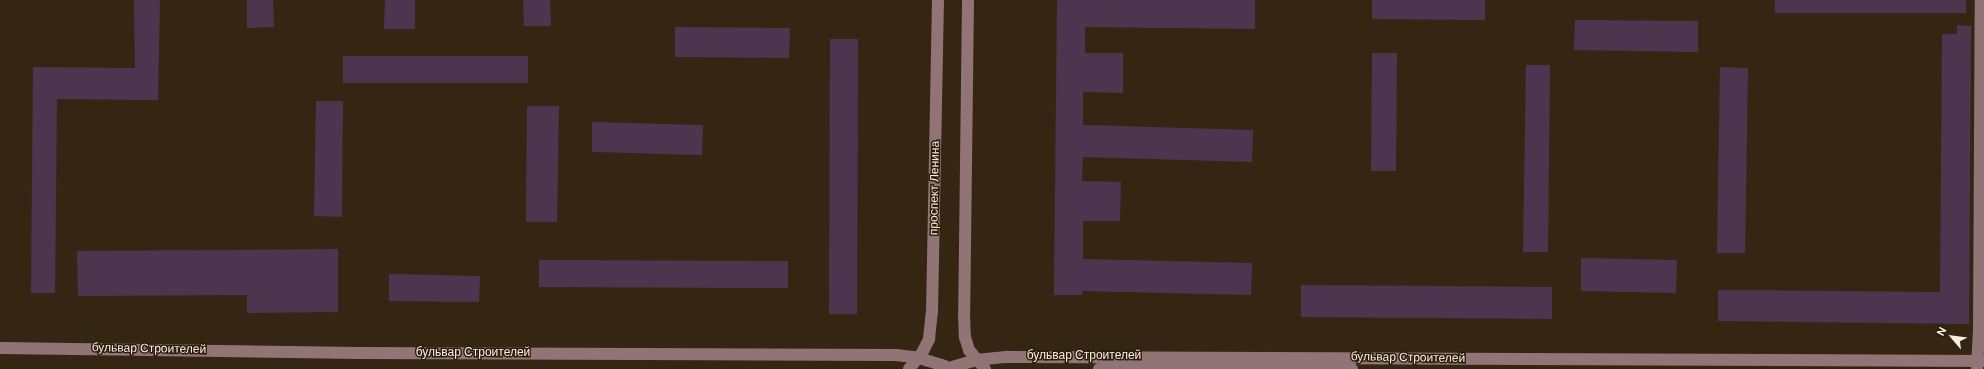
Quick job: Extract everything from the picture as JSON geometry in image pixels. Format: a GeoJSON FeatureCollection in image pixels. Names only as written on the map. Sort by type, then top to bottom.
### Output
{"type":"FeatureCollection","features":[{"type":"Feature","properties":{"kind":"main road","name":"проспект Ленина"},"geometry":{"type":"LineString","coordinates":[[909,369],[919,358],[929,339],[932,312],[938,0]]}},
{"type":"Feature","properties":{"kind":"main road"},"geometry":{"type":"LineString","coordinates":[[968,0],[964,313],[965,337],[972,364],[984,369]]}},
{"type":"Feature","properties":{"kind":"main road"},"geometry":{"type":"LineString","coordinates":[[1979,364],[1981,0]]}},
{"type":"Feature","properties":{"kind":"main road","name":"бульвар Строителей"},"geometry":{"type":"LineString","coordinates":[[0,348],[366,353],[888,354],[919,358],[949,366],[972,364],[1006,357],[1136,356],[1979,364]]}},
{"type":"Feature","properties":{"kind":"main road"},"geometry":{"type":"LineString","coordinates":[[925,369],[949,366]]}},
{"type":"Feature","properties":{"kind":"main road","name":"бульвар Строителей"},"geometry":{"type":"LineString","coordinates":[[1102,368],[1352,369]]}},
{"type":"Feature","properties":{"kind":"building"},"geometry":{"type":"Polygon","coordinates":[[[134,0],[160,0],[158,100],[57,99],[55,293],[31,293],[33,67],[135,68],[134,0]]]}},
{"type":"Feature","properties":{"kind":"building"},"geometry":{"type":"Polygon","coordinates":[[[247,0],[273,0],[274,27],[247,28],[247,0]]]}},
{"type":"Feature","properties":{"kind":"building"},"geometry":{"type":"Polygon","coordinates":[[[385,0],[415,0],[415,29],[384,29],[385,0]]]}},
{"type":"Feature","properties":{"kind":"building"},"geometry":{"type":"Polygon","coordinates":[[[523,0],[550,0],[551,26],[524,26],[523,0]]]}},
{"type":"Feature","properties":{"kind":"building"},"geometry":{"type":"Polygon","coordinates":[[[1057,0],[1255,0],[1255,29],[1085,27],[1085,53],[1123,53],[1123,93],[1083,92],[1083,125],[1253,130],[1252,162],[1083,157],[1082,181],[1121,182],[1120,221],[1083,221],[1083,259],[1252,263],[1251,295],[1082,291],[1082,295],[1054,295],[1057,0]]]}},
{"type":"Feature","properties":{"kind":"building"},"geometry":{"type":"Polygon","coordinates":[[[1372,0],[1485,0],[1485,20],[1372,19],[1372,0]]]}},
{"type":"Feature","properties":{"kind":"building"},"geometry":{"type":"Polygon","coordinates":[[[1775,0],[1966,0],[1966,13],[1775,13],[1775,0]]]}},
{"type":"Feature","properties":{"kind":"building"},"geometry":{"type":"Polygon","coordinates":[[[1575,20],[1698,21],[1698,52],[1574,50],[1575,20]]]}},
{"type":"Feature","properties":{"kind":"building"},"geometry":{"type":"Polygon","coordinates":[[[1957,25],[1971,26],[1969,324],[1718,321],[1718,290],[1940,292],[1942,34],[1957,34],[1957,25]]]}},
{"type":"Feature","properties":{"kind":"building"},"geometry":{"type":"Polygon","coordinates":[[[675,27],[790,28],[789,58],[675,57],[675,27]]]}},
{"type":"Feature","properties":{"kind":"building"},"geometry":{"type":"Polygon","coordinates":[[[830,39],[858,39],[857,314],[829,314],[830,39]]]}},
{"type":"Feature","properties":{"kind":"building"},"geometry":{"type":"Polygon","coordinates":[[[1372,53],[1397,53],[1396,171],[1371,171],[1372,53]]]}},
{"type":"Feature","properties":{"kind":"building"},"geometry":{"type":"Polygon","coordinates":[[[343,56],[528,56],[528,83],[343,83],[343,56]]]}},
{"type":"Feature","properties":{"kind":"building"},"geometry":{"type":"Polygon","coordinates":[[[1526,65],[1550,65],[1548,252],[1523,252],[1526,65]]]}},
{"type":"Feature","properties":{"kind":"building"},"geometry":{"type":"Polygon","coordinates":[[[1720,67],[1748,68],[1745,253],[1717,253],[1720,67]]]}},
{"type":"Feature","properties":{"kind":"building"},"geometry":{"type":"Polygon","coordinates":[[[316,101],[343,101],[342,217],[314,216],[316,101]]]}},
{"type":"Feature","properties":{"kind":"building"},"geometry":{"type":"Polygon","coordinates":[[[527,106],[559,106],[557,222],[526,222],[527,106]]]}},
{"type":"Feature","properties":{"kind":"building"},"geometry":{"type":"Polygon","coordinates":[[[592,122],[703,125],[702,155],[592,152],[592,122]]]}},
{"type":"Feature","properties":{"kind":"building"},"geometry":{"type":"Polygon","coordinates":[[[338,249],[338,312],[247,313],[247,295],[78,296],[77,251],[338,249]]]}},
{"type":"Feature","properties":{"kind":"building"},"geometry":{"type":"Polygon","coordinates":[[[1581,258],[1677,260],[1676,293],[1581,291],[1581,258]]]}},
{"type":"Feature","properties":{"kind":"building"},"geometry":{"type":"Polygon","coordinates":[[[539,260],[788,261],[788,288],[539,287],[539,260]]]}},
{"type":"Feature","properties":{"kind":"building"},"geometry":{"type":"Polygon","coordinates":[[[389,274],[480,276],[479,302],[389,301],[389,274]]]}},
{"type":"Feature","properties":{"kind":"building"},"geometry":{"type":"Polygon","coordinates":[[[1301,285],[1552,287],[1552,319],[1301,317],[1301,285]]]}}]}
